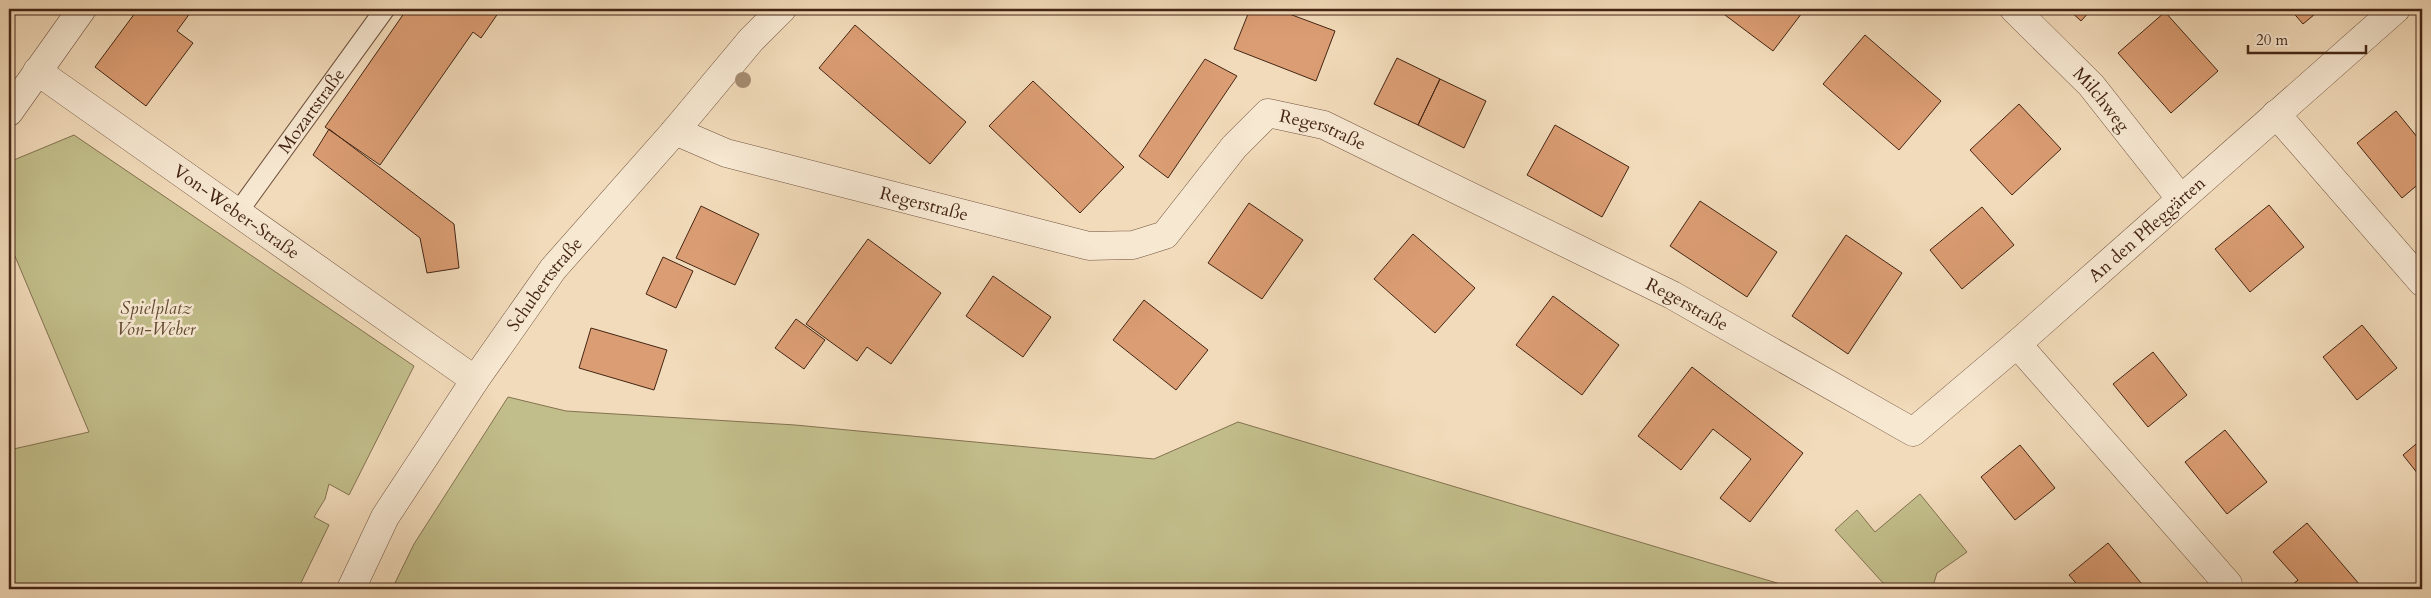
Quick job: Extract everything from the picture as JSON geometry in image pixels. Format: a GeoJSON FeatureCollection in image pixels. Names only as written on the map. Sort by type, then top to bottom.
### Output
{"type":"FeatureCollection","features":[{"type":"Feature","properties":{"kind":"street"},"geometry":{"type":"LineString","coordinates":[[9,112],[82,9]]}},
{"type":"Feature","properties":{"kind":"street","name":"Schubertstraße"},"geometry":{"type":"LineString","coordinates":[[351,589],[385,517],[475,380],[553,269],[675,131],[751,40],[782,9]]}},
{"type":"Feature","properties":{"kind":"street","name":"Milchweg"},"geometry":{"type":"LineString","coordinates":[[2014,9],[2091,86],[2180,198]]}},
{"type":"Feature","properties":{"kind":"street","name":"An den Pfleggärten"},"geometry":{"type":"LineString","coordinates":[[1913,432],[2017,344],[2396,9]]}},
{"type":"Feature","properties":{"kind":"street","name":"Von-Weber-Straße"},"geometry":{"type":"LineString","coordinates":[[37,72],[475,380]]}},
{"type":"Feature","properties":{"kind":"street","name":"Regerstraße"},"geometry":{"type":"LineString","coordinates":[[675,131],[726,153],[1089,246],[1133,245],[1165,235],[1234,146],[1268,113],[1324,125],[1672,294],[1913,432]]}},
{"type":"Feature","properties":{"kind":"street"},"geometry":{"type":"LineString","coordinates":[[2276,114],[2422,282]]}},
{"type":"Feature","properties":{"kind":"street"},"geometry":{"type":"LineString","coordinates":[[2017,344],[2228,584]]}},
{"type":"Feature","properties":{"kind":"lane","name":"Mozartstraße"},"geometry":{"type":"LineString","coordinates":[[238,212],[385,9]]}},
{"type":"Feature","properties":{"kind":"green space","name":"Spielplatz Von-Weber"},"geometry":{"type":"Polygon","coordinates":[[[74,135],[414,366],[349,495],[329,484],[325,499],[314,517],[329,525],[298,589],[9,589],[9,450],[89,432],[9,242],[9,162],[74,135]]]}},
{"type":"Feature","properties":{"kind":"green space"},"geometry":{"type":"Polygon","coordinates":[[[508,397],[566,411],[795,425],[1154,459],[1238,422],[1797,589],[392,589],[414,544],[508,397]]]}},
{"type":"Feature","properties":{"kind":"green space"},"geometry":{"type":"Polygon","coordinates":[[[1920,494],[1967,552],[1937,573],[1932,589],[1900,589],[1883,583],[1835,530],[1857,510],[1875,532],[1920,494]]]}},
{"type":"Feature","properties":{"kind":"building"},"geometry":{"type":"Polygon","coordinates":[[[138,9],[193,9],[177,31],[193,43],[146,106],[95,67],[138,9]]]}},
{"type":"Feature","properties":{"kind":"building"},"geometry":{"type":"Polygon","coordinates":[[[407,9],[501,9],[481,38],[473,32],[380,165],[325,127],[407,9]]]}},
{"type":"Feature","properties":{"kind":"building"},"geometry":{"type":"Polygon","coordinates":[[[1250,9],[1276,9],[1335,31],[1316,81],[1234,49],[1250,9]]]}},
{"type":"Feature","properties":{"kind":"building"},"geometry":{"type":"Polygon","coordinates":[[[1717,9],[1805,9],[1773,51],[1717,9]]]}},
{"type":"Feature","properties":{"kind":"building"},"geometry":{"type":"Polygon","coordinates":[[[2068,9],[2092,9],[2081,21],[2068,9]]]}},
{"type":"Feature","properties":{"kind":"building"},"geometry":{"type":"Polygon","coordinates":[[[2290,9],[2321,9],[2303,24],[2290,9]]]}},
{"type":"Feature","properties":{"kind":"building"},"geometry":{"type":"Polygon","coordinates":[[[2165,12],[2218,71],[2171,113],[2118,53],[2165,12]]]}},
{"type":"Feature","properties":{"kind":"building"},"geometry":{"type":"Polygon","coordinates":[[[855,25],[966,122],[930,164],[819,68],[855,25]]]}},
{"type":"Feature","properties":{"kind":"building"},"geometry":{"type":"Polygon","coordinates":[[[1865,35],[1941,101],[1899,150],[1823,84],[1865,35]]]}},
{"type":"Feature","properties":{"kind":"building"},"geometry":{"type":"Polygon","coordinates":[[[1397,58],[1440,79],[1418,125],[1374,104],[1397,58]]]}},
{"type":"Feature","properties":{"kind":"building"},"geometry":{"type":"Polygon","coordinates":[[[1205,59],[1237,76],[1168,178],[1139,156],[1205,59]]]}},
{"type":"Feature","properties":{"kind":"building"},"geometry":{"type":"Polygon","coordinates":[[[1440,79],[1486,101],[1464,148],[1418,125],[1440,79]]]}},
{"type":"Feature","properties":{"kind":"building"},"geometry":{"type":"Polygon","coordinates":[[[1033,81],[1124,167],[1080,213],[989,126],[1033,81]]]}},
{"type":"Feature","properties":{"kind":"building"},"geometry":{"type":"Polygon","coordinates":[[[2019,104],[2061,149],[2012,195],[1970,150],[2019,104]]]}},
{"type":"Feature","properties":{"kind":"building"},"geometry":{"type":"Polygon","coordinates":[[[2396,111],[2422,143],[2422,181],[2402,198],[2357,143],[2396,111]]]}},
{"type":"Feature","properties":{"kind":"building"},"geometry":{"type":"Polygon","coordinates":[[[1555,125],[1629,167],[1602,217],[1527,175],[1555,125]]]}},
{"type":"Feature","properties":{"kind":"building"},"geometry":{"type":"Polygon","coordinates":[[[329,129],[454,224],[459,268],[427,273],[420,238],[313,155],[329,129]]]}},
{"type":"Feature","properties":{"kind":"building"},"geometry":{"type":"Polygon","coordinates":[[[1700,201],[1777,252],[1747,297],[1670,246],[1700,201]]]}},
{"type":"Feature","properties":{"kind":"building"},"geometry":{"type":"Polygon","coordinates":[[[1249,203],[1303,240],[1262,299],[1208,263],[1249,203]]]}},
{"type":"Feature","properties":{"kind":"building"},"geometry":{"type":"Polygon","coordinates":[[[2269,205],[2304,247],[2250,292],[2215,249],[2269,205]]]}},
{"type":"Feature","properties":{"kind":"building"},"geometry":{"type":"Polygon","coordinates":[[[701,206],[759,234],[735,285],[676,258],[701,206]]]}},
{"type":"Feature","properties":{"kind":"building"},"geometry":{"type":"Polygon","coordinates":[[[1982,207],[2014,245],[1962,289],[1930,250],[1982,207]]]}},
{"type":"Feature","properties":{"kind":"building"},"geometry":{"type":"Polygon","coordinates":[[[1413,234],[1475,288],[1435,333],[1374,279],[1413,234]]]}},
{"type":"Feature","properties":{"kind":"building"},"geometry":{"type":"Polygon","coordinates":[[[1846,235],[1902,273],[1848,354],[1792,316],[1846,235]]]}},
{"type":"Feature","properties":{"kind":"building"},"geometry":{"type":"Polygon","coordinates":[[[868,239],[941,293],[891,364],[867,347],[857,361],[806,324],[868,239]]]}},
{"type":"Feature","properties":{"kind":"building"},"geometry":{"type":"Polygon","coordinates":[[[663,257],[693,271],[676,308],[646,294],[663,257]]]}},
{"type":"Feature","properties":{"kind":"building"},"geometry":{"type":"Polygon","coordinates":[[[993,276],[1051,317],[1023,357],[966,316],[993,276]]]}},
{"type":"Feature","properties":{"kind":"building"},"geometry":{"type":"Polygon","coordinates":[[[1553,296],[1619,345],[1582,395],[1516,345],[1553,296]]]}},
{"type":"Feature","properties":{"kind":"building"},"geometry":{"type":"Polygon","coordinates":[[[1144,300],[1208,350],[1176,390],[1113,340],[1144,300]]]}},
{"type":"Feature","properties":{"kind":"building"},"geometry":{"type":"Polygon","coordinates":[[[796,319],[825,340],[804,369],[775,348],[796,319]]]}},
{"type":"Feature","properties":{"kind":"building"},"geometry":{"type":"Polygon","coordinates":[[[2362,325],[2397,368],[2357,400],[2323,357],[2362,325]]]}},
{"type":"Feature","properties":{"kind":"building"},"geometry":{"type":"Polygon","coordinates":[[[591,328],[667,350],[654,390],[579,368],[591,328]]]}},
{"type":"Feature","properties":{"kind":"building"},"geometry":{"type":"Polygon","coordinates":[[[2153,352],[2187,395],[2148,427],[2113,384],[2153,352]]]}},
{"type":"Feature","properties":{"kind":"building"},"geometry":{"type":"Polygon","coordinates":[[[1692,367],[1803,453],[1750,522],[1720,498],[1751,459],[1713,429],[1681,470],[1638,436],[1692,367]]]}},
{"type":"Feature","properties":{"kind":"building"},"geometry":{"type":"Polygon","coordinates":[[[2225,430],[2267,482],[2227,514],[2185,462],[2225,430]]]}},
{"type":"Feature","properties":{"kind":"building"},"geometry":{"type":"Polygon","coordinates":[[[2422,439],[2422,479],[2403,455],[2422,439]]]}},
{"type":"Feature","properties":{"kind":"building"},"geometry":{"type":"Polygon","coordinates":[[[2020,445],[2055,488],[2015,520],[1981,477],[2020,445]]]}},
{"type":"Feature","properties":{"kind":"building"},"geometry":{"type":"Polygon","coordinates":[[[2307,523],[2360,585],[2355,589],[2287,589],[2298,580],[2273,552],[2307,523]]]}},
{"type":"Feature","properties":{"kind":"building"},"geometry":{"type":"Polygon","coordinates":[[[2108,543],[2146,589],[2081,589],[2069,575],[2108,543]]]}}]}
